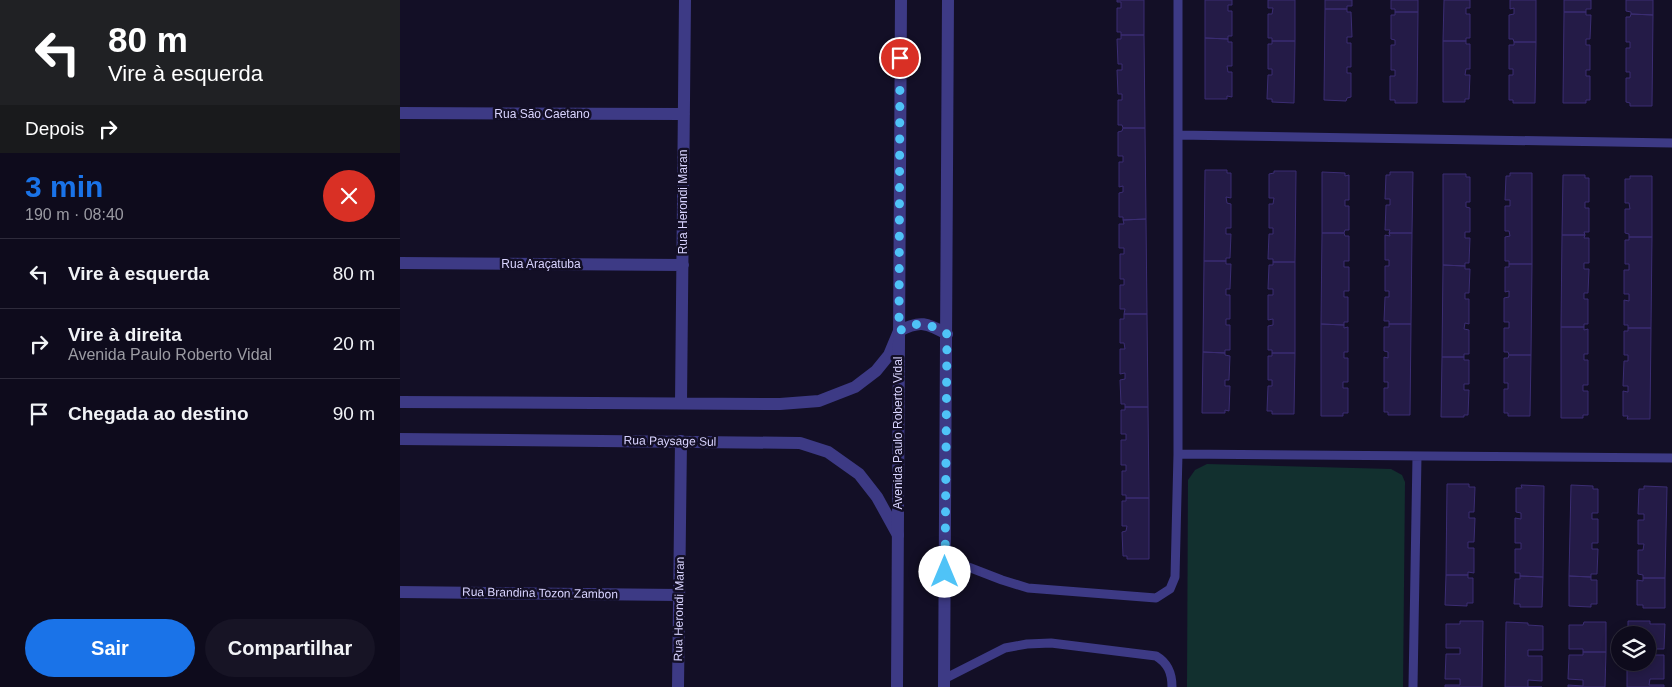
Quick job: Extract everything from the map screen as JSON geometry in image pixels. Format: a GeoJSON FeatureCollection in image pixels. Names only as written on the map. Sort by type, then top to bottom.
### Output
{"type":"FeatureCollection","features":[{"type":"Feature","properties":{"kind":"street","name":"Rua Herondi Maran"},"geometry":{"type":"LineString","coordinates":[[681,403],[685,0]]}},
{"type":"Feature","properties":{"kind":"street","name":"Avenida Paulo Roberto Vidal"},"geometry":{"type":"LineString","coordinates":[[897,687],[901,0]]}},
{"type":"Feature","properties":{"kind":"street"},"geometry":{"type":"LineString","coordinates":[[944,683],[948,0]]}},
{"type":"Feature","properties":{"kind":"street","name":"Rua São Caetano"},"geometry":{"type":"LineString","coordinates":[[400,113],[684,114]]}},
{"type":"Feature","properties":{"kind":"street","name":"Rua Araçatuba"},"geometry":{"type":"LineString","coordinates":[[400,263],[683,265]]}},
{"type":"Feature","properties":{"kind":"street"},"geometry":{"type":"LineString","coordinates":[[400,402],[780,404],[819,401],[855,387],[876,371],[889,355],[899,331],[911,324],[922,323],[934,326],[947,334]]}},
{"type":"Feature","properties":{"kind":"street","name":"Rua Paysage Sul"},"geometry":{"type":"LineString","coordinates":[[400,439],[800,443],[828,452],[859,474],[877,497],[898,535]]}},
{"type":"Feature","properties":{"kind":"street","name":"Rua Herondi Maran"},"geometry":{"type":"LineString","coordinates":[[678,687],[681,441]]}},
{"type":"Feature","properties":{"kind":"street","name":"Rua Brandina Tozon Zambon"},"geometry":{"type":"LineString","coordinates":[[400,592],[679,595]]}},
{"type":"Feature","properties":{"kind":"lane"},"geometry":{"type":"LineString","coordinates":[[945,558],[1028,588],[1156,598],[1170,589],[1175,577],[1178,454],[1178,0]]}},
{"type":"Feature","properties":{"kind":"lane"},"geometry":{"type":"LineString","coordinates":[[1178,135],[1672,143]]}},
{"type":"Feature","properties":{"kind":"lane"},"geometry":{"type":"LineString","coordinates":[[1178,454],[1672,458]]}},
{"type":"Feature","properties":{"kind":"lane"},"geometry":{"type":"LineString","coordinates":[[1413,687],[1418,456]]}},
{"type":"Feature","properties":{"kind":"lane"},"geometry":{"type":"LineString","coordinates":[[944,683],[1005,648],[1051,644],[1156,656],[1166,662],[1172,679],[1172,687]]}},
{"type":"Feature","properties":{"kind":"green space"},"geometry":{"type":"Polygon","coordinates":[[[1207,464],[1391,469],[1402,475],[1405,482],[1403,687],[1187,687],[1188,480],[1195,470],[1207,464]]]}},
{"type":"Feature","properties":{"kind":"building"},"geometry":{"type":"Polygon","coordinates":[[[1117,0],[1144,0],[1144,35],[1121,35],[1121,32],[1117,32],[1117,8],[1121,8],[1121,2],[1117,2],[1117,0]]]}},
{"type":"Feature","properties":{"kind":"building"},"geometry":{"type":"Polygon","coordinates":[[[1205,0],[1232,0],[1232,5],[1228,5],[1228,11],[1232,11],[1232,36],[1228,36],[1228,39],[1205,38],[1205,0]]]}},
{"type":"Feature","properties":{"kind":"building"},"geometry":{"type":"Polygon","coordinates":[[[1268,0],[1295,0],[1295,41],[1272,41],[1272,38],[1268,38],[1268,14],[1272,14],[1273,8],[1268,8],[1268,0]]]}},
{"type":"Feature","properties":{"kind":"building"},"geometry":{"type":"Polygon","coordinates":[[[1325,0],[1352,0],[1352,6],[1347,6],[1347,9],[1325,9],[1325,0]]]}},
{"type":"Feature","properties":{"kind":"building"},"geometry":{"type":"Polygon","coordinates":[[[1391,0],[1418,0],[1418,12],[1395,12],[1395,9],[1391,9],[1391,0]]]}},
{"type":"Feature","properties":{"kind":"building"},"geometry":{"type":"Polygon","coordinates":[[[1444,0],[1470,0],[1470,8],[1466,8],[1466,14],[1470,14],[1470,38],[1466,38],[1466,41],[1443,41],[1444,0]]]}},
{"type":"Feature","properties":{"kind":"building"},"geometry":{"type":"Polygon","coordinates":[[[1510,0],[1536,0],[1536,42],[1514,42],[1513,39],[1509,39],[1509,15],[1514,14],[1514,8],[1510,9],[1510,0]]]}},
{"type":"Feature","properties":{"kind":"building"},"geometry":{"type":"Polygon","coordinates":[[[1564,0],[1591,0],[1591,9],[1586,9],[1586,12],[1564,12],[1564,0]]]}},
{"type":"Feature","properties":{"kind":"building"},"geometry":{"type":"Polygon","coordinates":[[[1626,0],[1653,0],[1653,15],[1631,14],[1631,12],[1626,11],[1626,0]]]}},
{"type":"Feature","properties":{"kind":"building"},"geometry":{"type":"Polygon","coordinates":[[[1325,9],[1347,9],[1347,12],[1351,12],[1352,37],[1347,37],[1347,43],[1351,43],[1351,67],[1347,67],[1347,73],[1351,73],[1351,97],[1347,98],[1346,101],[1324,100],[1325,9]]]}},
{"type":"Feature","properties":{"kind":"building"},"geometry":{"type":"Polygon","coordinates":[[[1395,12],[1418,12],[1417,103],[1395,103],[1395,100],[1390,100],[1390,76],[1395,76],[1395,70],[1391,70],[1391,45],[1395,45],[1395,40],[1391,39],[1391,15],[1395,15],[1395,12]]]}},
{"type":"Feature","properties":{"kind":"building"},"geometry":{"type":"Polygon","coordinates":[[[1564,12],[1586,12],[1586,15],[1591,15],[1590,39],[1586,39],[1586,45],[1590,45],[1590,70],[1586,70],[1586,76],[1590,76],[1590,100],[1586,100],[1586,103],[1563,103],[1564,12]]]}},
{"type":"Feature","properties":{"kind":"building"},"geometry":{"type":"Polygon","coordinates":[[[1631,14],[1653,15],[1652,106],[1630,106],[1630,103],[1626,102],[1626,78],[1630,78],[1630,72],[1626,72],[1626,48],[1630,48],[1630,42],[1626,42],[1626,17],[1630,17],[1631,14]]]}},
{"type":"Feature","properties":{"kind":"building"},"geometry":{"type":"Polygon","coordinates":[[[1121,35],[1144,35],[1145,128],[1123,128],[1122,125],[1118,125],[1118,100],[1122,100],[1122,94],[1118,94],[1117,70],[1122,70],[1122,64],[1118,64],[1117,39],[1121,39],[1121,35]]]}},
{"type":"Feature","properties":{"kind":"building"},"geometry":{"type":"Polygon","coordinates":[[[1205,38],[1228,39],[1228,42],[1232,42],[1232,66],[1227,66],[1228,72],[1232,72],[1232,97],[1227,96],[1227,99],[1205,99],[1205,38]]]}},
{"type":"Feature","properties":{"kind":"building"},"geometry":{"type":"Polygon","coordinates":[[[1272,41],[1295,41],[1294,103],[1272,102],[1272,99],[1267,99],[1268,75],[1272,75],[1272,69],[1268,69],[1268,44],[1272,44],[1272,41]]]}},
{"type":"Feature","properties":{"kind":"building"},"geometry":{"type":"Polygon","coordinates":[[[1443,41],[1466,41],[1466,44],[1470,44],[1470,69],[1466,69],[1465,75],[1470,75],[1469,99],[1465,99],[1465,102],[1443,102],[1443,41]]]}},
{"type":"Feature","properties":{"kind":"building"},"geometry":{"type":"Polygon","coordinates":[[[1514,42],[1536,42],[1535,103],[1513,103],[1513,100],[1509,100],[1509,75],[1513,75],[1513,69],[1509,69],[1509,45],[1514,45],[1514,42]]]}},
{"type":"Feature","properties":{"kind":"building"},"geometry":{"type":"Polygon","coordinates":[[[1123,128],[1145,128],[1146,219],[1123,220],[1123,217],[1119,217],[1119,193],[1123,192],[1123,186],[1119,187],[1119,162],[1123,162],[1123,156],[1118,156],[1118,132],[1122,131],[1123,128]]]}},
{"type":"Feature","properties":{"kind":"building"},"geometry":{"type":"Polygon","coordinates":[[[1205,170],[1227,170],[1227,173],[1231,173],[1231,198],[1226,197],[1227,203],[1231,204],[1231,228],[1226,228],[1226,234],[1231,234],[1230,258],[1226,258],[1226,261],[1204,261],[1205,170]]]}},
{"type":"Feature","properties":{"kind":"building"},"geometry":{"type":"Polygon","coordinates":[[[1274,171],[1296,171],[1295,262],[1273,262],[1273,259],[1268,259],[1269,234],[1273,234],[1273,228],[1269,228],[1269,204],[1273,204],[1274,198],[1269,198],[1269,174],[1274,173],[1274,171]]]}},
{"type":"Feature","properties":{"kind":"building"},"geometry":{"type":"Polygon","coordinates":[[[1322,172],[1345,173],[1345,176],[1349,175],[1349,200],[1345,200],[1345,206],[1349,206],[1349,230],[1345,230],[1344,233],[1322,233],[1322,172]]]}},
{"type":"Feature","properties":{"kind":"building"},"geometry":{"type":"Polygon","coordinates":[[[1390,172],[1413,172],[1412,233],[1389,233],[1390,230],[1385,230],[1386,205],[1390,205],[1390,199],[1385,199],[1386,175],[1390,175],[1390,172]]]}},
{"type":"Feature","properties":{"kind":"building"},"geometry":{"type":"Polygon","coordinates":[[[1510,173],[1532,173],[1532,264],[1509,264],[1509,261],[1505,261],[1505,237],[1510,236],[1509,231],[1505,231],[1505,206],[1510,206],[1510,200],[1505,200],[1506,176],[1510,176],[1510,173]]]}},
{"type":"Feature","properties":{"kind":"building"},"geometry":{"type":"Polygon","coordinates":[[[1443,174],[1466,174],[1466,177],[1470,177],[1470,202],[1466,202],[1466,207],[1470,208],[1470,232],[1465,232],[1465,238],[1470,238],[1469,263],[1465,263],[1465,266],[1443,265],[1443,174]]]}},
{"type":"Feature","properties":{"kind":"building"},"geometry":{"type":"Polygon","coordinates":[[[1563,175],[1585,175],[1585,178],[1589,178],[1589,202],[1585,202],[1585,208],[1589,208],[1589,232],[1584,232],[1585,235],[1562,235],[1563,175]]]}},
{"type":"Feature","properties":{"kind":"building"},"geometry":{"type":"Polygon","coordinates":[[[1630,176],[1652,176],[1652,237],[1629,237],[1629,234],[1625,233],[1625,209],[1630,209],[1629,203],[1625,203],[1625,179],[1630,179],[1630,176]]]}},
{"type":"Feature","properties":{"kind":"building"},"geometry":{"type":"Polygon","coordinates":[[[1146,219],[1147,314],[1124,314],[1125,309],[1120,309],[1120,285],[1124,285],[1124,279],[1120,279],[1120,254],[1124,254],[1124,248],[1119,248],[1119,224],[1124,224],[1123,220],[1146,219]]]}},
{"type":"Feature","properties":{"kind":"building"},"geometry":{"type":"Polygon","coordinates":[[[1322,233],[1344,233],[1345,236],[1349,236],[1349,261],[1344,261],[1344,267],[1349,267],[1349,291],[1344,291],[1344,297],[1348,297],[1348,322],[1344,322],[1344,325],[1321,324],[1322,233]]]}},
{"type":"Feature","properties":{"kind":"building"},"geometry":{"type":"Polygon","coordinates":[[[1389,233],[1412,233],[1411,324],[1389,324],[1389,321],[1384,321],[1385,297],[1389,297],[1389,291],[1385,291],[1385,266],[1389,266],[1389,260],[1385,260],[1385,235],[1390,236],[1389,233]]]}},
{"type":"Feature","properties":{"kind":"building"},"geometry":{"type":"Polygon","coordinates":[[[1562,235],[1585,235],[1584,238],[1589,238],[1589,263],[1584,263],[1584,269],[1589,269],[1588,293],[1584,293],[1584,299],[1588,299],[1588,324],[1584,324],[1584,327],[1561,327],[1562,235]]]}},
{"type":"Feature","properties":{"kind":"building"},"geometry":{"type":"Polygon","coordinates":[[[1629,237],[1652,237],[1651,328],[1628,328],[1628,325],[1624,325],[1624,300],[1629,301],[1629,294],[1624,294],[1624,270],[1629,270],[1629,264],[1625,264],[1625,240],[1629,240],[1629,237]]]}},
{"type":"Feature","properties":{"kind":"building"},"geometry":{"type":"Polygon","coordinates":[[[1204,261],[1226,261],[1226,264],[1231,264],[1230,289],[1226,289],[1226,295],[1230,295],[1230,319],[1226,319],[1226,325],[1230,325],[1230,350],[1225,350],[1225,353],[1203,352],[1204,261]]]}},
{"type":"Feature","properties":{"kind":"building"},"geometry":{"type":"Polygon","coordinates":[[[1273,262],[1295,262],[1295,353],[1272,353],[1272,350],[1268,350],[1268,326],[1273,325],[1273,319],[1268,320],[1268,295],[1273,295],[1273,289],[1268,289],[1269,265],[1273,265],[1273,262]]]}},
{"type":"Feature","properties":{"kind":"building"},"geometry":{"type":"Polygon","coordinates":[[[1509,264],[1532,264],[1531,355],[1509,355],[1508,352],[1504,352],[1504,328],[1509,328],[1509,322],[1504,322],[1504,298],[1509,297],[1509,291],[1505,292],[1505,267],[1509,267],[1509,264]]]}},
{"type":"Feature","properties":{"kind":"building"},"geometry":{"type":"Polygon","coordinates":[[[1443,265],[1465,266],[1465,269],[1470,269],[1469,293],[1465,293],[1465,299],[1469,299],[1469,324],[1465,323],[1464,329],[1469,330],[1469,354],[1464,354],[1464,357],[1442,357],[1443,265]]]}},
{"type":"Feature","properties":{"kind":"building"},"geometry":{"type":"Polygon","coordinates":[[[1124,314],[1147,314],[1148,407],[1125,407],[1125,404],[1121,404],[1120,380],[1125,379],[1125,373],[1120,374],[1120,349],[1125,349],[1124,343],[1120,343],[1120,319],[1124,319],[1124,314]]]}},
{"type":"Feature","properties":{"kind":"building"},"geometry":{"type":"Polygon","coordinates":[[[1321,324],[1344,325],[1344,328],[1348,327],[1348,352],[1344,352],[1344,358],[1348,358],[1348,382],[1343,382],[1343,388],[1348,388],[1348,413],[1343,413],[1343,416],[1321,416],[1321,324]]]}},
{"type":"Feature","properties":{"kind":"building"},"geometry":{"type":"Polygon","coordinates":[[[1389,324],[1411,324],[1410,415],[1388,415],[1388,412],[1384,412],[1384,388],[1388,388],[1388,382],[1384,382],[1384,357],[1388,358],[1388,352],[1384,351],[1384,327],[1389,327],[1389,324]]]}},
{"type":"Feature","properties":{"kind":"building"},"geometry":{"type":"Polygon","coordinates":[[[1561,327],[1584,327],[1584,330],[1588,329],[1588,354],[1584,354],[1584,360],[1588,360],[1588,385],[1583,385],[1583,391],[1588,391],[1588,415],[1583,415],[1583,418],[1561,418],[1561,327]]]}},
{"type":"Feature","properties":{"kind":"building"},"geometry":{"type":"Polygon","coordinates":[[[1628,328],[1651,328],[1650,419],[1627,419],[1628,416],[1623,416],[1623,391],[1628,392],[1628,386],[1623,386],[1624,361],[1628,361],[1628,355],[1624,355],[1624,331],[1628,331],[1628,328]]]}},
{"type":"Feature","properties":{"kind":"building"},"geometry":{"type":"Polygon","coordinates":[[[1203,352],[1225,353],[1225,355],[1230,356],[1229,380],[1225,380],[1225,386],[1230,386],[1229,411],[1225,410],[1225,413],[1202,413],[1203,352]]]}},
{"type":"Feature","properties":{"kind":"building"},"geometry":{"type":"Polygon","coordinates":[[[1272,353],[1295,353],[1294,414],[1272,414],[1272,411],[1267,411],[1268,386],[1272,386],[1272,380],[1268,380],[1268,356],[1272,356],[1272,353]]]}},
{"type":"Feature","properties":{"kind":"building"},"geometry":{"type":"Polygon","coordinates":[[[1509,355],[1531,355],[1530,416],[1508,416],[1508,413],[1504,413],[1504,389],[1508,389],[1508,383],[1504,383],[1504,358],[1508,358],[1509,355]]]}},
{"type":"Feature","properties":{"kind":"building"},"geometry":{"type":"Polygon","coordinates":[[[1442,357],[1464,357],[1464,360],[1469,360],[1469,384],[1464,384],[1464,390],[1469,390],[1468,415],[1464,415],[1464,417],[1441,417],[1442,357]]]}},
{"type":"Feature","properties":{"kind":"building"},"geometry":{"type":"Polygon","coordinates":[[[1125,407],[1148,407],[1149,498],[1126,498],[1126,495],[1122,495],[1122,471],[1126,471],[1126,465],[1121,465],[1121,440],[1126,440],[1126,434],[1121,434],[1121,410],[1125,410],[1125,407]]]}},
{"type":"Feature","properties":{"kind":"building"},"geometry":{"type":"Polygon","coordinates":[[[1447,484],[1469,484],[1469,487],[1475,487],[1474,512],[1469,512],[1469,518],[1475,518],[1474,542],[1468,542],[1468,548],[1474,548],[1474,573],[1468,572],[1468,575],[1446,575],[1447,484]]]}},
{"type":"Feature","properties":{"kind":"building"},"geometry":{"type":"Polygon","coordinates":[[[1521,485],[1544,486],[1543,577],[1520,576],[1520,573],[1515,573],[1515,549],[1521,549],[1521,543],[1515,543],[1515,518],[1521,519],[1521,513],[1516,512],[1516,488],[1522,488],[1521,485]]]}},
{"type":"Feature","properties":{"kind":"building"},"geometry":{"type":"Polygon","coordinates":[[[1571,485],[1593,486],[1593,489],[1598,489],[1598,513],[1592,513],[1592,519],[1598,519],[1598,543],[1592,543],[1592,549],[1598,549],[1597,574],[1591,574],[1591,577],[1569,576],[1571,485]]]}},
{"type":"Feature","properties":{"kind":"building"},"geometry":{"type":"Polygon","coordinates":[[[1644,486],[1667,487],[1665,578],[1643,578],[1643,575],[1638,574],[1638,550],[1643,550],[1644,544],[1638,544],[1638,520],[1644,520],[1644,514],[1638,514],[1639,489],[1644,489],[1644,486]]]}},
{"type":"Feature","properties":{"kind":"building"},"geometry":{"type":"Polygon","coordinates":[[[1126,498],[1149,498],[1149,559],[1127,559],[1127,556],[1123,556],[1122,532],[1126,531],[1127,526],[1122,526],[1122,501],[1126,501],[1126,498]]]}},
{"type":"Feature","properties":{"kind":"building"},"geometry":{"type":"Polygon","coordinates":[[[1446,575],[1468,575],[1468,578],[1473,578],[1473,603],[1467,603],[1467,606],[1445,605],[1446,575]]]}},
{"type":"Feature","properties":{"kind":"building"},"geometry":{"type":"Polygon","coordinates":[[[1520,576],[1543,577],[1542,607],[1520,607],[1520,604],[1514,604],[1515,579],[1520,579],[1520,576]]]}},
{"type":"Feature","properties":{"kind":"building"},"geometry":{"type":"Polygon","coordinates":[[[1569,576],[1591,577],[1591,580],[1597,580],[1597,604],[1591,604],[1591,607],[1569,606],[1569,576]]]}},
{"type":"Feature","properties":{"kind":"building"},"geometry":{"type":"Polygon","coordinates":[[[1643,578],[1665,578],[1665,608],[1643,608],[1643,605],[1637,605],[1637,580],[1643,581],[1643,578]]]}},
{"type":"Feature","properties":{"kind":"building"},"geometry":{"type":"Polygon","coordinates":[[[1460,621],[1483,621],[1482,687],[1445,687],[1445,685],[1460,685],[1460,679],[1445,679],[1446,654],[1460,654],[1460,648],[1446,648],[1446,624],[1460,624],[1460,621]]]}},
{"type":"Feature","properties":{"kind":"building"},"geometry":{"type":"Polygon","coordinates":[[[1628,621],[1650,621],[1650,624],[1665,624],[1664,649],[1656,649],[1656,626],[1628,626],[1628,621]]]}},
{"type":"Feature","properties":{"kind":"building"},"geometry":{"type":"Polygon","coordinates":[[[1506,622],[1543,626],[1543,650],[1528,650],[1528,656],[1542,656],[1542,681],[1528,680],[1528,687],[1505,687],[1506,622]]]}},
{"type":"Feature","properties":{"kind":"building"},"geometry":{"type":"Polygon","coordinates":[[[1584,622],[1606,622],[1606,652],[1583,652],[1583,649],[1569,649],[1569,625],[1583,625],[1584,622]]]}},
{"type":"Feature","properties":{"kind":"building"},"geometry":{"type":"Polygon","coordinates":[[[1583,652],[1606,652],[1605,687],[1568,687],[1568,685],[1583,686],[1583,680],[1568,679],[1569,655],[1583,655],[1583,652]]]}},
{"type":"Feature","properties":{"kind":"building"},"geometry":{"type":"Polygon","coordinates":[[[1656,655],[1664,655],[1664,679],[1650,679],[1649,685],[1664,685],[1664,687],[1627,687],[1627,671],[1656,671],[1656,655]]]}},
{"type":"Feature","properties":{"kind":"route"},"geometry":{"type":"LineString","coordinates":[[900,58],[899,331],[911,324],[922,323],[934,326],[947,334],[945,572]]}}]}
